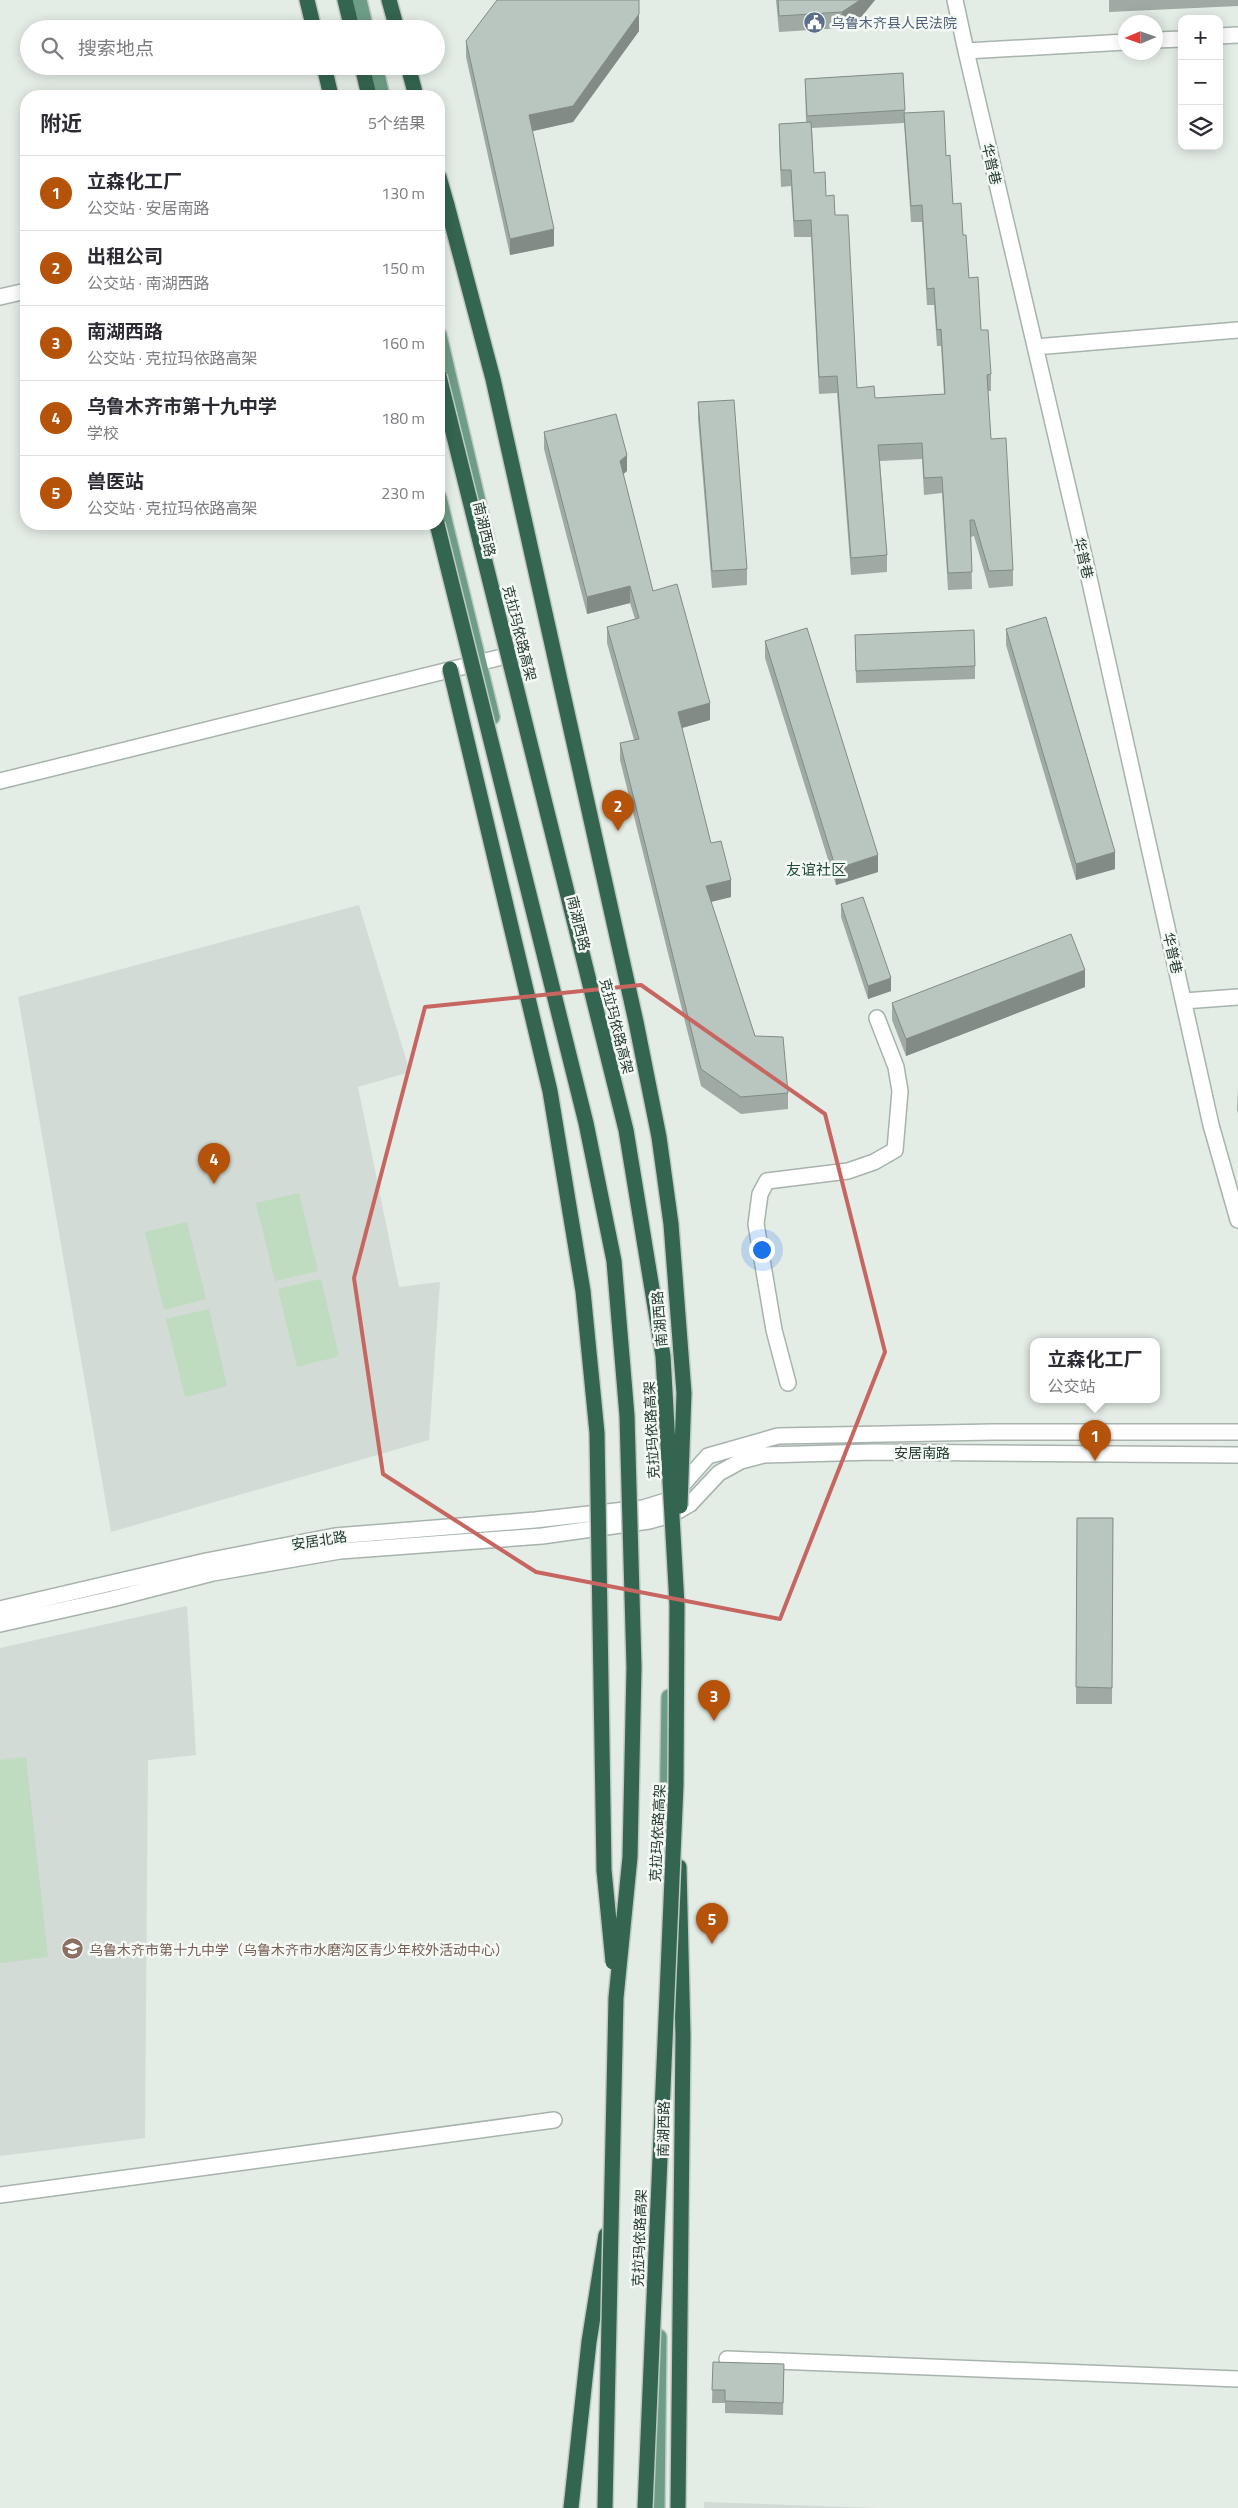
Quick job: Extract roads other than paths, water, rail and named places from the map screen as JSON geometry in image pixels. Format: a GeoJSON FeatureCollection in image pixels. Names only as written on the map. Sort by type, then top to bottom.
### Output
{"type":"FeatureCollection","features":[{"type":"Feature","properties":{"kind":"highway"},"geometry":{"type":"LineString","coordinates":[[307,0],[312,20]]}},
{"type":"Feature","properties":{"kind":"highway"},"geometry":{"type":"LineString","coordinates":[[345,0],[350,20]]}},
{"type":"Feature","properties":{"kind":"highway"},"geometry":{"type":"LineString","coordinates":[[389,0],[395,20]]}},
{"type":"Feature","properties":{"kind":"highway"},"geometry":{"type":"LineString","coordinates":[[326,75],[330,90]]}},
{"type":"Feature","properties":{"kind":"highway"},"geometry":{"type":"LineString","coordinates":[[364,75],[368,90]]}},
{"type":"Feature","properties":{"kind":"highway"},"geometry":{"type":"LineString","coordinates":[[410,75],[414,90]]}},
{"type":"Feature","properties":{"kind":"highway"},"geometry":{"type":"LineString","coordinates":[[445,201],[492,379],[634,1013],[659,1137],[671,1224],[684,1393],[677,1605]]}},
{"type":"Feature","properties":{"kind":"highway","name":"克拉玛依路高架"},"geometry":{"type":"LineString","coordinates":[[445,400],[626,1130],[663,1356],[677,1605],[676,1785],[644,2508]]}},
{"type":"Feature","properties":{"kind":"highway","name":"克拉玛依路高架"},"geometry":{"type":"LineString","coordinates":[[438,530],[586,1124],[614,1261],[628,1416],[634,1667],[630,1857],[616,1998],[606,2508]]}},
{"type":"Feature","properties":{"kind":"highway"},"geometry":{"type":"LineString","coordinates":[[450,669],[550,1091],[583,1291],[597,1433],[604,1870],[616,1998]]}},
{"type":"Feature","properties":{"kind":"highway"},"geometry":{"type":"LineString","coordinates":[[676,1785],[683,2036],[678,2508]]}},
{"type":"Feature","properties":{"kind":"highway"},"geometry":{"type":"LineString","coordinates":[[571,2508],[589,2342],[613,2194]]}},
{"type":"Feature","properties":{"kind":"main road"},"geometry":{"type":"LineString","coordinates":[[314,0],[319,20]]}},
{"type":"Feature","properties":{"kind":"main road"},"geometry":{"type":"LineString","coordinates":[[359,0],[364,20]]}},
{"type":"Feature","properties":{"kind":"main road"},"geometry":{"type":"LineString","coordinates":[[333,75],[337,90]]}},
{"type":"Feature","properties":{"kind":"main road"},"geometry":{"type":"LineString","coordinates":[[377,75],[381,90]]}},
{"type":"Feature","properties":{"kind":"main road","name":"南湖西路"},"geometry":{"type":"LineString","coordinates":[[445,361],[600,1006],[659,1300],[670,1515],[656,2508]]}},
{"type":"Feature","properties":{"kind":"main road"},"geometry":{"type":"LineString","coordinates":[[445,522],[480,662],[575,1085],[625,1364],[626,1508],[630,1575],[606,2508]]}},
{"type":"Feature","properties":{"kind":"street","name":"华普巷"},"geometry":{"type":"LineString","coordinates":[[955,0],[1212,1126],[1238,1220]]}},
{"type":"Feature","properties":{"kind":"street"},"geometry":{"type":"LineString","coordinates":[[1223,36],[1238,35]]}},
{"type":"Feature","properties":{"kind":"street"},"geometry":{"type":"LineString","coordinates":[[1163,40],[1178,39]]}},
{"type":"Feature","properties":{"kind":"street"},"geometry":{"type":"LineString","coordinates":[[966,51],[1118,42]]}},
{"type":"Feature","properties":{"kind":"street"},"geometry":{"type":"LineString","coordinates":[[0,297],[20,292]]}},
{"type":"Feature","properties":{"kind":"street"},"geometry":{"type":"LineString","coordinates":[[1035,347],[1238,330]]}},
{"type":"Feature","properties":{"kind":"street"},"geometry":{"type":"LineString","coordinates":[[0,781],[514,654]]}},
{"type":"Feature","properties":{"kind":"street"},"geometry":{"type":"LineString","coordinates":[[1184,1001],[1238,997]]}},
{"type":"Feature","properties":{"kind":"street"},"geometry":{"type":"LineString","coordinates":[[788,1383],[774,1330],[756,1224],[760,1194],[767,1182],[848,1171],[874,1162],[895,1150],[900,1091],[896,1067],[877,1018]]}},
{"type":"Feature","properties":{"kind":"street","name":"安居南路"},"geometry":{"type":"LineString","coordinates":[[669,1500],[708,1456],[778,1436],[1003,1432],[1238,1432]]}},
{"type":"Feature","properties":{"kind":"street","name":"安居南路"},"geometry":{"type":"LineString","coordinates":[[627,1524],[650,1521],[670,1515],[690,1504],[719,1473],[741,1461],[764,1455],[802,1452],[884,1452],[1238,1455]]}},
{"type":"Feature","properties":{"kind":"street","name":"安居北路"},"geometry":{"type":"LineString","coordinates":[[0,1609],[206,1561],[336,1536],[535,1520],[626,1508],[643,1508],[669,1500]]}},
{"type":"Feature","properties":{"kind":"street","name":"安居北路"},"geometry":{"type":"LineString","coordinates":[[0,1624],[112,1599],[213,1573],[340,1551],[542,1536],[627,1524]]}},
{"type":"Feature","properties":{"kind":"street"},"geometry":{"type":"LineString","coordinates":[[0,2195],[554,2120]]}},
{"type":"Feature","properties":{"kind":"street"},"geometry":{"type":"LineString","coordinates":[[727,2360],[1238,2379]]}},
{"type":"Feature","properties":{"kind":"place","name":"乌鲁木齐县人民法院"},"geometry":{"type":"Point","coordinates":[815,22]}},
{"type":"Feature","properties":{"kind":"place","name":"出租公司"},"geometry":{"type":"Point","coordinates":[618,831]}},
{"type":"Feature","properties":{"kind":"place","name":"乌鲁木齐市第十九中学"},"geometry":{"type":"Point","coordinates":[214,1184]}},
{"type":"Feature","properties":{"kind":"place","name":"立森化工厂"},"geometry":{"type":"Point","coordinates":[1095,1461]}},
{"type":"Feature","properties":{"kind":"place","name":"南湖西路"},"geometry":{"type":"Point","coordinates":[714,1721]}},
{"type":"Feature","properties":{"kind":"place","name":"兽医站"},"geometry":{"type":"Point","coordinates":[712,1944]}},
{"type":"Feature","properties":{"kind":"place","name":"乌鲁木齐市第十九中学（乌鲁木齐市水磨沟区青少年校外活动中心）"},"geometry":{"type":"Point","coordinates":[73,1949]}},
{"type":"Feature","properties":{"kind":"district","name":"友谊社区"},"geometry":{"type":"Point","coordinates":[816,869]}}]}
